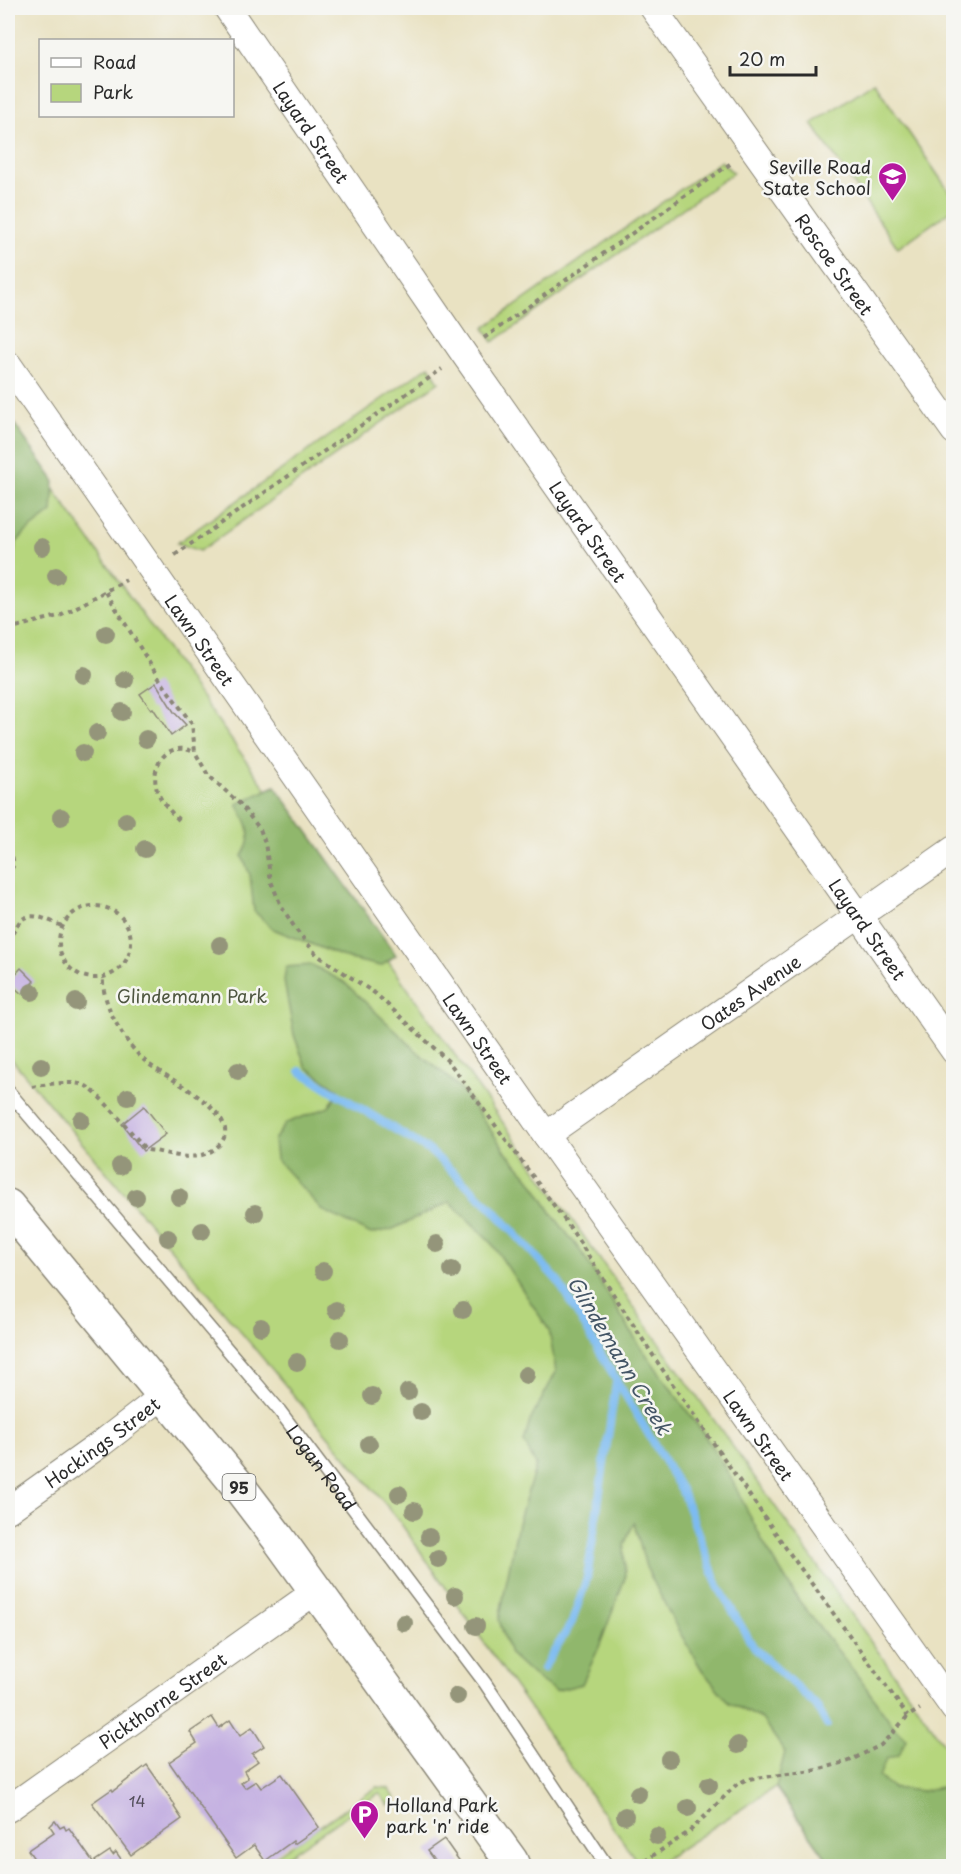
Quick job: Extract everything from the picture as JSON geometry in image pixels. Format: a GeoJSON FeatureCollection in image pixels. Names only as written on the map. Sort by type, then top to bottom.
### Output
{"type":"FeatureCollection","features":[{"type":"Feature","properties":{"kind":"main road","name":"95"},"geometry":{"type":"LineString","coordinates":[[8,1206],[236,1483],[515,1865]]}},
{"type":"Feature","properties":{"kind":"street","name":"Layard Street"},"geometry":{"type":"LineString","coordinates":[[227,8],[464,354],[954,1051]]}},
{"type":"Feature","properties":{"kind":"street","name":"Roscoe Street"},"geometry":{"type":"LineString","coordinates":[[653,8],[954,431]]}},
{"type":"Feature","properties":{"kind":"street","name":"Lawn Street"},"geometry":{"type":"LineString","coordinates":[[8,364],[546,1135],[949,1702]]}},
{"type":"Feature","properties":{"kind":"street","name":"Oates Avenue"},"geometry":{"type":"LineString","coordinates":[[546,1135],[954,849]]}},
{"type":"Feature","properties":{"kind":"street","name":"Hockings Street"},"geometry":{"type":"LineString","coordinates":[[8,1510],[102,1443],[164,1395]]}},
{"type":"Feature","properties":{"kind":"street","name":"Pickthorne Street"},"geometry":{"type":"LineString","coordinates":[[8,1809],[316,1591]]}},
{"type":"Feature","properties":{"kind":"lane","name":"Logan Road"},"geometry":{"type":"LineString","coordinates":[[8,1091],[279,1410],[485,1683],[607,1866]]}},
{"type":"Feature","properties":{"kind":"path"},"geometry":{"type":"LineString","coordinates":[[8,629],[62,615],[119,583],[152,571],[464,354],[486,336],[753,148]]}},
{"type":"Feature","properties":{"kind":"path"},"geometry":{"type":"LineString","coordinates":[[106,592],[158,677],[192,724],[195,752],[208,774],[240,804],[260,829],[265,843],[271,881],[280,906],[297,931],[317,955],[376,994],[449,1062],[569,1226],[660,1366],[754,1502],[908,1716]]}},
{"type":"Feature","properties":{"kind":"path"},"geometry":{"type":"LineString","coordinates":[[179,820],[158,792],[157,769],[164,755],[171,750],[179,747],[195,752]]}},
{"type":"Feature","properties":{"kind":"path"},"geometry":{"type":"LineString","coordinates":[[8,849],[14,864],[8,871]]}},
{"type":"Feature","properties":{"kind":"path"},"geometry":{"type":"LineString","coordinates":[[102,906],[123,918],[130,931],[129,956],[119,970],[103,977],[85,977],[70,968],[64,961],[59,944],[62,926],[72,914],[86,907],[102,906]]}},
{"type":"Feature","properties":{"kind":"path"},"geometry":{"type":"LineString","coordinates":[[8,941],[22,919],[28,916],[40,917],[62,926]]}},
{"type":"Feature","properties":{"kind":"path"},"geometry":{"type":"LineString","coordinates":[[8,1091],[48,1084],[86,1086],[124,1123],[146,1149],[171,1155],[196,1156],[212,1151],[223,1141],[225,1135],[222,1120],[214,1109],[156,1071],[129,1044],[106,1002],[103,977]]}},
{"type":"Feature","properties":{"kind":"path"},"geometry":{"type":"LineString","coordinates":[[637,1866],[688,1832],[736,1785],[747,1779],[813,1771],[849,1761],[881,1745],[908,1716],[949,1702]]}},
{"type":"Feature","properties":{"kind":"green space"},"geometry":{"type":"Polygon","coordinates":[[[874,82],[953,197],[953,209],[898,248],[812,124],[874,82]]]}},
{"type":"Feature","properties":{"kind":"green space"},"geometry":{"type":"Polygon","coordinates":[[[721,161],[733,173],[493,342],[484,328],[721,161]]]}},
{"type":"Feature","properties":{"kind":"green space"},"geometry":{"type":"Polygon","coordinates":[[[429,366],[439,382],[200,551],[177,543],[429,366]]]}},
{"type":"Feature","properties":{"kind":"green space"},"geometry":{"type":"Polygon","coordinates":[[[8,415],[54,480],[52,512],[26,532],[16,543],[8,579],[8,415]]]}},
{"type":"Feature","properties":{"kind":"green space","name":"Glindemann Park"},"geometry":{"type":"Polygon","coordinates":[[[8,425],[953,1757],[953,1866],[832,1866],[775,1787],[654,1866],[640,1866],[397,1518],[8,1055],[8,425]]]}},
{"type":"Feature","properties":{"kind":"green space"},"geometry":{"type":"Polygon","coordinates":[[[275,786],[396,955],[381,966],[349,959],[273,929],[254,911],[250,875],[242,856],[248,842],[249,829],[237,804],[275,786]]]}},
{"type":"Feature","properties":{"kind":"green space"},"geometry":{"type":"Polygon","coordinates":[[[312,965],[344,982],[418,1052],[447,1076],[465,1094],[506,1152],[530,1179],[553,1215],[582,1253],[638,1343],[703,1433],[729,1474],[763,1542],[797,1598],[894,1727],[906,1739],[899,1755],[886,1759],[879,1777],[893,1788],[923,1791],[940,1787],[953,1792],[953,1866],[832,1866],[776,1787],[785,1752],[762,1719],[729,1703],[702,1670],[677,1628],[646,1567],[634,1523],[624,1545],[625,1578],[599,1647],[582,1684],[555,1691],[510,1654],[499,1620],[518,1523],[536,1465],[524,1442],[530,1421],[556,1372],[549,1330],[491,1242],[450,1202],[393,1229],[371,1234],[322,1210],[276,1159],[274,1140],[286,1123],[329,1107],[339,1090],[306,1067],[294,1035],[284,981],[286,967],[312,965]]]}},
{"type":"Feature","properties":{"kind":"green space"},"geometry":{"type":"Polygon","coordinates":[[[377,1787],[388,1788],[396,1799],[388,1805],[379,1793],[273,1866],[261,1866],[377,1787]]]}},
{"type":"Feature","properties":{"kind":"building"},"geometry":{"type":"Polygon","coordinates":[[[156,683],[174,712],[186,725],[171,736],[153,708],[151,709],[140,694],[156,683]]]}},
{"type":"Feature","properties":{"kind":"building"},"geometry":{"type":"Polygon","coordinates":[[[21,968],[34,981],[22,994],[8,982],[21,968]]]}},
{"type":"Feature","properties":{"kind":"building"},"geometry":{"type":"Polygon","coordinates":[[[144,1106],[166,1134],[143,1151],[122,1124],[144,1106]]]}},
{"type":"Feature","properties":{"kind":"building"},"geometry":{"type":"Polygon","coordinates":[[[212,1717],[219,1728],[230,1720],[240,1736],[252,1727],[264,1746],[252,1754],[258,1761],[244,1771],[248,1778],[241,1783],[245,1788],[256,1781],[261,1788],[282,1774],[319,1827],[294,1844],[293,1841],[265,1861],[254,1845],[236,1858],[169,1762],[197,1743],[190,1732],[212,1717]]]}},
{"type":"Feature","properties":{"kind":"building"},"geometry":{"type":"Polygon","coordinates":[[[147,1765],[182,1819],[131,1855],[92,1803],[112,1789],[113,1791],[147,1765]]]}},
{"type":"Feature","properties":{"kind":"building"},"geometry":{"type":"Polygon","coordinates":[[[55,1821],[60,1828],[64,1826],[66,1830],[69,1828],[96,1866],[39,1866],[28,1850],[54,1832],[50,1826],[55,1821]]]}},
{"type":"Feature","properties":{"kind":"building"},"geometry":{"type":"Polygon","coordinates":[[[444,1839],[463,1866],[438,1866],[427,1851],[444,1839]]]}},
{"type":"Feature","properties":{"kind":"building"},"geometry":{"type":"Polygon","coordinates":[[[110,1851],[113,1855],[116,1852],[126,1866],[96,1866],[98,1865],[95,1861],[110,1851]]]}},
{"type":"Feature","properties":{"kind":"waterway","name":"Glindemann Creek"},"geometry":{"type":"LineString","coordinates":[[300,1071],[430,1151],[492,1208],[558,1281],[682,1491],[718,1586],[754,1648],[816,1705],[827,1725]]}},
{"type":"Feature","properties":{"kind":"waterway"},"geometry":{"type":"LineString","coordinates":[[543,1669],[572,1622],[587,1578],[616,1383]]}},
{"type":"Feature","properties":{"kind":"place","name":"Seville Road State School"},"geometry":{"type":"Point","coordinates":[892,202]}},
{"type":"Feature","properties":{"kind":"place","name":"Holland Park park 'n' ride"},"geometry":{"type":"Point","coordinates":[365,1840]}}]}
